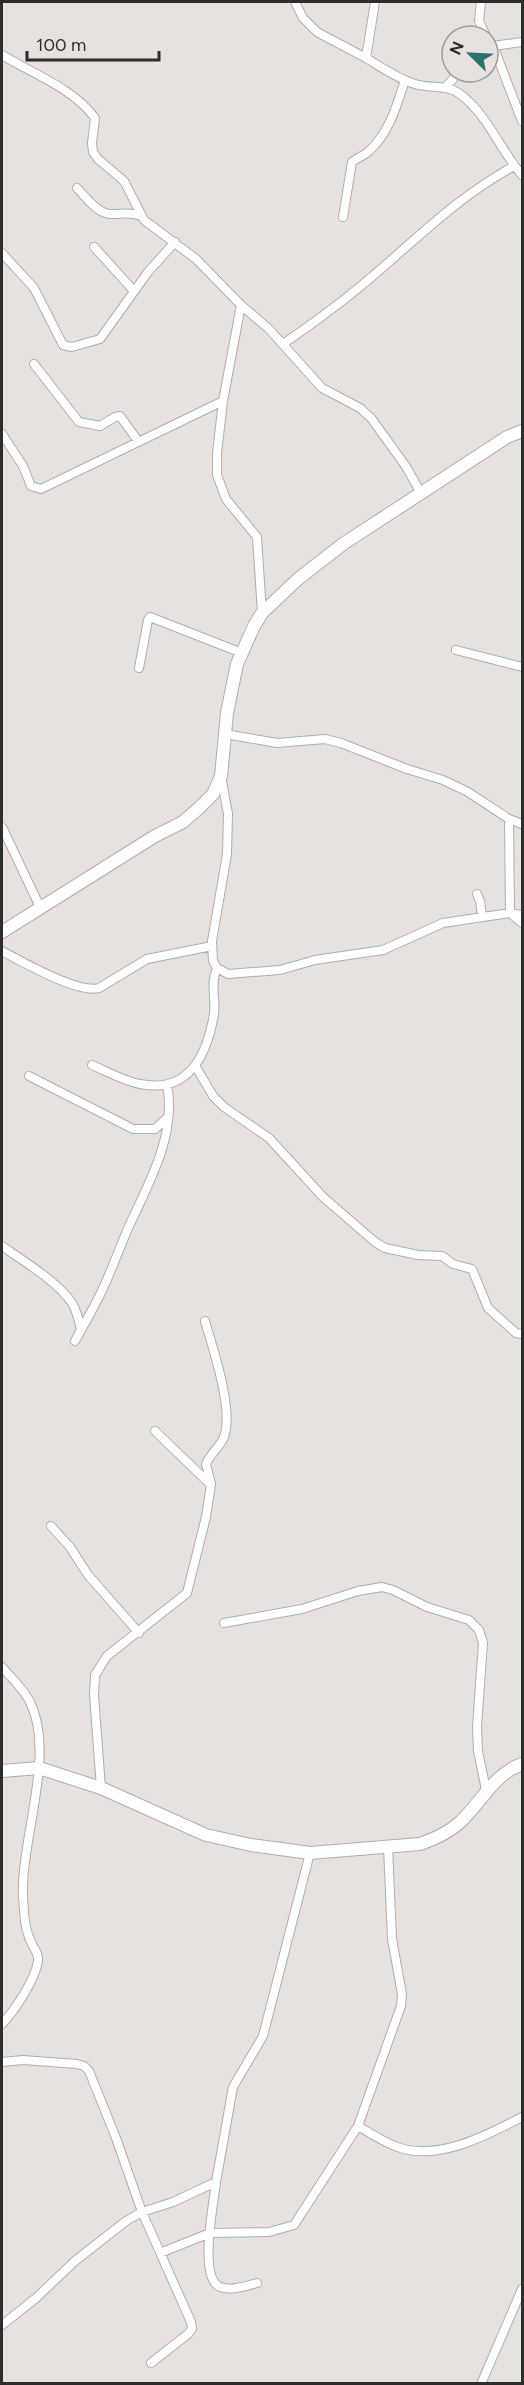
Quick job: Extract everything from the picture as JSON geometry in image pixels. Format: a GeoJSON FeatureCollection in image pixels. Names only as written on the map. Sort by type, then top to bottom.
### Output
{"type":"FeatureCollection","features":[{"type":"Feature","properties":{"kind":"street"},"geometry":{"type":"LineString","coordinates":[[295,2],[303,18],[317,32],[405,80],[459,93],[477,110],[522,176]]}},
{"type":"Feature","properties":{"kind":"street"},"geometry":{"type":"LineString","coordinates":[[366,58],[375,2]]}},
{"type":"Feature","properties":{"kind":"street"},"geometry":{"type":"LineString","coordinates":[[480,24],[481,2]]}},
{"type":"Feature","properties":{"kind":"street"},"geometry":{"type":"LineString","coordinates":[[500,41],[522,42]]}},
{"type":"Feature","properties":{"kind":"street"},"geometry":{"type":"LineString","coordinates":[[2,55],[73,96],[88,109],[95,118],[93,152],[124,181],[141,216],[196,259],[258,318],[322,388],[360,408],[371,418],[405,465],[421,493]]}},
{"type":"Feature","properties":{"kind":"street"},"geometry":{"type":"LineString","coordinates":[[500,67],[522,120]]}},
{"type":"Feature","properties":{"kind":"street"},"geometry":{"type":"LineString","coordinates":[[343,218],[352,162],[369,151],[381,136],[394,115],[405,80]]}},
{"type":"Feature","properties":{"kind":"street"},"geometry":{"type":"LineString","coordinates":[[445,88],[448,84]]}},
{"type":"Feature","properties":{"kind":"street"},"geometry":{"type":"LineString","coordinates":[[283,344],[368,280],[437,218],[467,195],[514,166]]}},
{"type":"Feature","properties":{"kind":"street"},"geometry":{"type":"LineString","coordinates":[[77,188],[100,212],[111,214],[129,212],[141,216]]}},
{"type":"Feature","properties":{"kind":"street"},"geometry":{"type":"LineString","coordinates":[[2,253],[34,288],[60,340],[67,347],[100,339],[134,291],[175,242]]}},
{"type":"Feature","properties":{"kind":"street"},"geometry":{"type":"LineString","coordinates":[[94,247],[134,291]]}},
{"type":"Feature","properties":{"kind":"street"},"geometry":{"type":"LineString","coordinates":[[241,304],[223,401],[217,453],[218,475],[226,499],[256,537],[262,613]]}},
{"type":"Feature","properties":{"kind":"street"},"geometry":{"type":"LineString","coordinates":[[34,364],[79,422],[100,426],[120,416],[138,441]]}},
{"type":"Feature","properties":{"kind":"street"},"geometry":{"type":"LineString","coordinates":[[2,434],[23,466],[31,486],[36,489],[45,487],[223,401]]}},
{"type":"Feature","properties":{"kind":"street"},"geometry":{"type":"LineString","coordinates":[[522,431],[507,437],[343,544],[298,579],[262,613],[242,653],[234,676],[225,734],[221,776],[228,814],[227,854],[212,946],[213,961],[217,968],[233,974],[280,970],[315,960],[383,950],[443,923],[510,913],[522,915]]}},
{"type":"Feature","properties":{"kind":"street"},"geometry":{"type":"LineString","coordinates":[[139,668],[150,617],[242,653]]}},
{"type":"Feature","properties":{"kind":"street"},"geometry":{"type":"LineString","coordinates":[[456,650],[522,667]]}},
{"type":"Feature","properties":{"kind":"street"},"geometry":{"type":"LineString","coordinates":[[225,734],[277,743],[325,739],[341,743],[407,769],[443,780],[468,792],[509,819],[522,824]]}},
{"type":"Feature","properties":{"kind":"street"},"geometry":{"type":"LineString","coordinates":[[2,932],[158,834],[183,822],[213,794],[221,776]]}},
{"type":"Feature","properties":{"kind":"street"},"geometry":{"type":"LineString","coordinates":[[509,819],[510,913],[522,923]]}},
{"type":"Feature","properties":{"kind":"street"},"geometry":{"type":"LineString","coordinates":[[2,827],[40,907]]}},
{"type":"Feature","properties":{"kind":"street"},"geometry":{"type":"LineString","coordinates":[[477,894],[482,916]]}},
{"type":"Feature","properties":{"kind":"street"},"geometry":{"type":"LineString","coordinates":[[2,951],[52,977],[91,990],[99,988],[147,959],[212,946]]}},
{"type":"Feature","properties":{"kind":"street"},"geometry":{"type":"LineString","coordinates":[[92,1065],[140,1084],[167,1085],[196,1067],[209,1036],[214,1014],[212,982],[217,968]]}},
{"type":"Feature","properties":{"kind":"street"},"geometry":{"type":"LineString","coordinates":[[196,1067],[213,1096],[224,1107],[269,1138],[305,1179],[361,1232],[385,1248],[442,1257],[453,1264],[472,1269],[488,1308],[516,1333],[522,1334]]}},
{"type":"Feature","properties":{"kind":"street"},"geometry":{"type":"LineString","coordinates":[[28,1076],[133,1129],[155,1129],[168,1118]]}},
{"type":"Feature","properties":{"kind":"street"},"geometry":{"type":"LineString","coordinates":[[75,1341],[105,1285],[129,1225],[150,1184],[168,1118],[167,1085]]}},
{"type":"Feature","properties":{"kind":"street"},"geometry":{"type":"LineString","coordinates":[[2,1246],[32,1266],[65,1296],[78,1315],[81,1330]]}},
{"type":"Feature","properties":{"kind":"street"},"geometry":{"type":"LineString","coordinates":[[101,1788],[94,1695],[95,1675],[107,1656],[188,1593],[206,1517],[211,1484],[206,1464],[224,1438],[226,1425],[219,1372],[205,1321]]}},
{"type":"Feature","properties":{"kind":"street"},"geometry":{"type":"LineString","coordinates":[[155,1431],[211,1484]]}},
{"type":"Feature","properties":{"kind":"street"},"geometry":{"type":"LineString","coordinates":[[51,1526],[70,1546],[88,1575],[139,1633]]}},
{"type":"Feature","properties":{"kind":"street"},"geometry":{"type":"LineString","coordinates":[[224,1623],[302,1609],[358,1591],[382,1587],[428,1607],[469,1620],[479,1630],[483,1643],[477,1726],[478,1751],[486,1790]]}},
{"type":"Feature","properties":{"kind":"street"},"geometry":{"type":"LineString","coordinates":[[2,1667],[26,1695],[33,1709],[37,1729],[39,1768],[29,1822],[23,1892],[27,1932],[38,1961],[13,2011],[2,2024]]}},
{"type":"Feature","properties":{"kind":"street"},"geometry":{"type":"LineString","coordinates":[[2,1771],[39,1768],[101,1788],[206,1835],[251,1845],[310,1853],[420,1844],[442,1836],[460,1822],[499,1777],[521,1767]]}},
{"type":"Feature","properties":{"kind":"street"},"geometry":{"type":"LineString","coordinates":[[160,2253],[210,2233],[269,2232],[294,2225],[358,2126],[401,2006],[400,1984],[392,1939],[388,1847]]}},
{"type":"Feature","properties":{"kind":"street"},"geometry":{"type":"LineString","coordinates":[[257,2283],[235,2288],[217,2286],[209,2272],[210,2233],[216,2182],[234,2087],[263,2036],[310,1853]]}},
{"type":"Feature","properties":{"kind":"street"},"geometry":{"type":"LineString","coordinates":[[2,2062],[22,2060],[77,2064],[86,2068],[116,2138],[142,2212],[189,2316],[192,2328],[151,2363]]}},
{"type":"Feature","properties":{"kind":"street"},"geometry":{"type":"LineString","coordinates":[[358,2126],[395,2146],[421,2150],[458,2146],[489,2134],[522,2117]]}},
{"type":"Feature","properties":{"kind":"street"},"geometry":{"type":"LineString","coordinates":[[2,2325],[36,2298],[75,2260],[126,2221],[142,2212],[184,2197],[216,2182]]}},
{"type":"Feature","properties":{"kind":"street"},"geometry":{"type":"LineString","coordinates":[[481,2384],[522,2289]]}}]}
